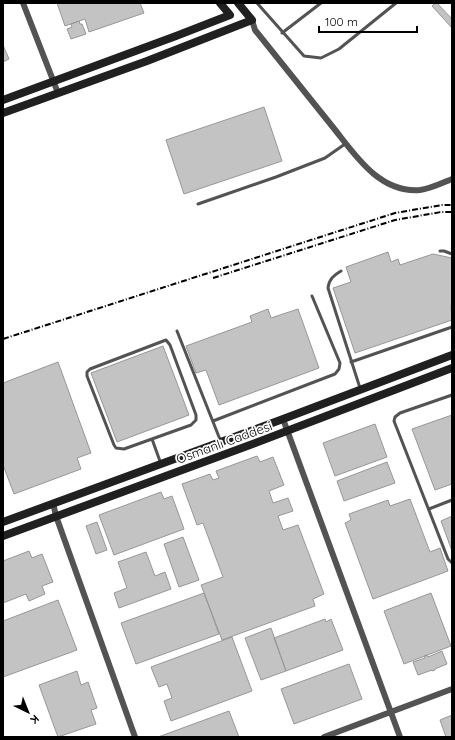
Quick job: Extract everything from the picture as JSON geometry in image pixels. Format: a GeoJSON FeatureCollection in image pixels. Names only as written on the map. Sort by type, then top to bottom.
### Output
{"type":"FeatureCollection","features":[{"type":"Feature","properties":{"kind":"street"},"geometry":{"type":"LineString","coordinates":[[22,3],[58,93]]}},
{"type":"Feature","properties":{"kind":"street"},"geometry":{"type":"LineString","coordinates":[[220,3],[237,25]]}},
{"type":"Feature","properties":{"kind":"street"},"geometry":{"type":"LineString","coordinates":[[3,100],[230,15],[240,6],[252,20],[255,30],[345,144],[374,175],[384,182],[398,188],[408,190],[422,190],[452,179]]}},
{"type":"Feature","properties":{"kind":"street"},"geometry":{"type":"LineString","coordinates":[[3,113],[147,61],[252,20]]}},
{"type":"Feature","properties":{"kind":"street"},"geometry":{"type":"LineString","coordinates":[[3,522],[452,355]]}},
{"type":"Feature","properties":{"kind":"street","name":"Osmanlı Caddesi"},"geometry":{"type":"LineString","coordinates":[[3,536],[452,368]]}},
{"type":"Feature","properties":{"kind":"street"},"geometry":{"type":"LineString","coordinates":[[283,419],[286,431],[400,737]]}},
{"type":"Feature","properties":{"kind":"street"},"geometry":{"type":"LineString","coordinates":[[150,468],[154,480]]}},
{"type":"Feature","properties":{"kind":"street"},"geometry":{"type":"LineString","coordinates":[[53,503],[56,516],[135,737]]}},
{"type":"Feature","properties":{"kind":"street"},"geometry":{"type":"LineString","coordinates":[[324,737],[452,689]]}},
{"type":"Feature","properties":{"kind":"lane"},"geometry":{"type":"LineString","coordinates":[[257,3],[304,56],[320,58],[339,48],[396,3]]}},
{"type":"Feature","properties":{"kind":"lane"},"geometry":{"type":"LineString","coordinates":[[282,33],[321,3]]}},
{"type":"Feature","properties":{"kind":"lane"},"geometry":{"type":"LineString","coordinates":[[198,204],[276,178],[325,158],[345,144]]}},
{"type":"Feature","properties":{"kind":"lane"},"geometry":{"type":"LineString","coordinates":[[440,251],[452,254]]}},
{"type":"Feature","properties":{"kind":"lane"},"geometry":{"type":"LineString","coordinates":[[341,271],[332,277],[328,288],[360,390]]}},
{"type":"Feature","properties":{"kind":"lane"},"geometry":{"type":"LineString","coordinates":[[213,421],[337,372],[340,363],[312,296]]}},
{"type":"Feature","properties":{"kind":"lane"},"geometry":{"type":"LineString","coordinates":[[352,362],[452,327]]}},
{"type":"Feature","properties":{"kind":"lane"},"geometry":{"type":"LineString","coordinates":[[177,331],[221,442]]}},
{"type":"Feature","properties":{"kind":"lane"},"geometry":{"type":"LineString","coordinates":[[166,340],[170,345],[196,415],[196,420],[191,425],[152,439],[124,449],[116,448],[86,376],[90,369],[166,340]]}},
{"type":"Feature","properties":{"kind":"lane"},"geometry":{"type":"LineString","coordinates":[[452,395],[400,414],[395,417],[394,421],[448,559],[452,563]]}},
{"type":"Feature","properties":{"kind":"lane"},"geometry":{"type":"LineString","coordinates":[[152,439],[161,464]]}},
{"type":"Feature","properties":{"kind":"lane"},"geometry":{"type":"LineString","coordinates":[[429,509],[452,500]]}},
{"type":"Feature","properties":{"kind":"building"},"geometry":{"type":"Polygon","coordinates":[[[57,3],[140,3],[144,13],[89,32],[85,19],[65,26],[57,3]]]}},
{"type":"Feature","properties":{"kind":"building"},"geometry":{"type":"Polygon","coordinates":[[[436,3],[452,19],[452,28],[432,6],[436,3]]]}},
{"type":"Feature","properties":{"kind":"building"},"geometry":{"type":"Polygon","coordinates":[[[79,21],[80,24],[82,24],[86,34],[71,39],[67,29],[72,27],[71,24],[79,21]]]}},
{"type":"Feature","properties":{"kind":"building"},"geometry":{"type":"Polygon","coordinates":[[[3,45],[9,59],[3,62],[3,45]]]}},
{"type":"Feature","properties":{"kind":"building"},"geometry":{"type":"Polygon","coordinates":[[[264,107],[282,161],[184,194],[166,140],[264,107]]]}},
{"type":"Feature","properties":{"kind":"building"},"geometry":{"type":"Polygon","coordinates":[[[388,252],[391,262],[398,259],[400,265],[433,254],[452,258],[452,320],[355,353],[333,288],[351,282],[346,267],[388,252]]]}},
{"type":"Feature","properties":{"kind":"building"},"geometry":{"type":"Polygon","coordinates":[[[268,309],[271,318],[298,309],[319,368],[219,405],[206,370],[196,373],[186,346],[252,322],[250,316],[268,309]]]}},
{"type":"Feature","properties":{"kind":"building"},"geometry":{"type":"Polygon","coordinates":[[[163,346],[189,415],[117,442],[91,373],[163,346]]]}},
{"type":"Feature","properties":{"kind":"building"},"geometry":{"type":"Polygon","coordinates":[[[58,362],[91,453],[77,458],[81,469],[14,494],[3,465],[3,383],[58,362]]]}},
{"type":"Feature","properties":{"kind":"building"},"geometry":{"type":"Polygon","coordinates":[[[452,415],[452,484],[435,490],[412,429],[452,415]]]}},
{"type":"Feature","properties":{"kind":"building"},"geometry":{"type":"Polygon","coordinates":[[[375,424],[387,457],[335,476],[323,443],[375,424]]]}},
{"type":"Feature","properties":{"kind":"building"},"geometry":{"type":"Polygon","coordinates":[[[257,456],[260,462],[273,457],[284,485],[269,491],[273,503],[288,498],[293,511],[278,516],[283,530],[298,525],[324,594],[313,599],[315,606],[222,640],[201,585],[223,577],[203,523],[197,525],[182,484],[210,474],[213,480],[219,478],[216,471],[257,456]]]}},
{"type":"Feature","properties":{"kind":"building"},"geometry":{"type":"Polygon","coordinates":[[[387,462],[395,483],[344,501],[337,481],[387,462]]]}},
{"type":"Feature","properties":{"kind":"building"},"geometry":{"type":"Polygon","coordinates":[[[161,492],[164,499],[172,496],[184,529],[114,555],[99,515],[161,492]]]}},
{"type":"Feature","properties":{"kind":"building"},"geometry":{"type":"Polygon","coordinates":[[[410,499],[430,552],[440,548],[448,571],[373,599],[345,523],[351,520],[349,514],[388,500],[390,506],[410,499]]]}},
{"type":"Feature","properties":{"kind":"building"},"geometry":{"type":"Polygon","coordinates":[[[452,516],[452,551],[441,521],[452,516]]]}},
{"type":"Feature","properties":{"kind":"building"},"geometry":{"type":"Polygon","coordinates":[[[97,522],[107,550],[96,554],[86,526],[97,522]]]}},
{"type":"Feature","properties":{"kind":"building"},"geometry":{"type":"Polygon","coordinates":[[[183,537],[199,580],[179,587],[164,544],[183,537]]]}},
{"type":"Feature","properties":{"kind":"building"},"geometry":{"type":"Polygon","coordinates":[[[29,551],[32,558],[42,554],[53,582],[42,586],[45,594],[29,601],[26,594],[3,603],[3,561],[29,551]]]}},
{"type":"Feature","properties":{"kind":"building"},"geometry":{"type":"Polygon","coordinates":[[[146,552],[155,576],[165,572],[171,589],[119,608],[114,593],[127,588],[118,562],[146,552]]]}},
{"type":"Feature","properties":{"kind":"building"},"geometry":{"type":"Polygon","coordinates":[[[204,593],[219,634],[136,664],[121,623],[204,593]]]}},
{"type":"Feature","properties":{"kind":"building"},"geometry":{"type":"Polygon","coordinates":[[[431,593],[451,646],[404,664],[384,611],[431,593]]]}},
{"type":"Feature","properties":{"kind":"building"},"geometry":{"type":"Polygon","coordinates":[[[58,600],[77,650],[3,677],[3,621],[58,600]]]}},
{"type":"Feature","properties":{"kind":"building"},"geometry":{"type":"Polygon","coordinates":[[[325,619],[326,622],[331,619],[343,650],[286,671],[274,638],[325,619]]]}},
{"type":"Feature","properties":{"kind":"building"},"geometry":{"type":"Polygon","coordinates":[[[271,628],[286,671],[261,680],[245,638],[271,628]]]}},
{"type":"Feature","properties":{"kind":"building"},"geometry":{"type":"Polygon","coordinates":[[[232,637],[252,691],[171,721],[164,701],[172,698],[167,684],[159,687],[151,667],[232,637]]]}},
{"type":"Feature","properties":{"kind":"building"},"geometry":{"type":"Polygon","coordinates":[[[442,651],[447,664],[435,670],[418,675],[413,662],[425,658],[424,656],[427,655],[428,657],[442,651]]]}},
{"type":"Feature","properties":{"kind":"building"},"geometry":{"type":"Polygon","coordinates":[[[349,664],[362,699],[294,724],[281,689],[349,664]]]}},
{"type":"Feature","properties":{"kind":"building"},"geometry":{"type":"Polygon","coordinates":[[[77,671],[81,685],[88,682],[97,708],[91,710],[96,724],[58,737],[39,685],[77,671]]]}},
{"type":"Feature","properties":{"kind":"building"},"geometry":{"type":"Polygon","coordinates":[[[229,711],[239,737],[158,737],[229,711]]]}},
{"type":"Feature","properties":{"kind":"building"},"geometry":{"type":"Polygon","coordinates":[[[452,715],[452,737],[446,737],[440,720],[452,715]]]}},
{"type":"Feature","properties":{"kind":"railway"},"geometry":{"type":"LineString","coordinates":[[3,339],[395,213],[442,205],[452,205]]}},
{"type":"Feature","properties":{"kind":"railway"},"geometry":{"type":"LineString","coordinates":[[213,278],[395,220],[441,212],[452,212]]}}]}
